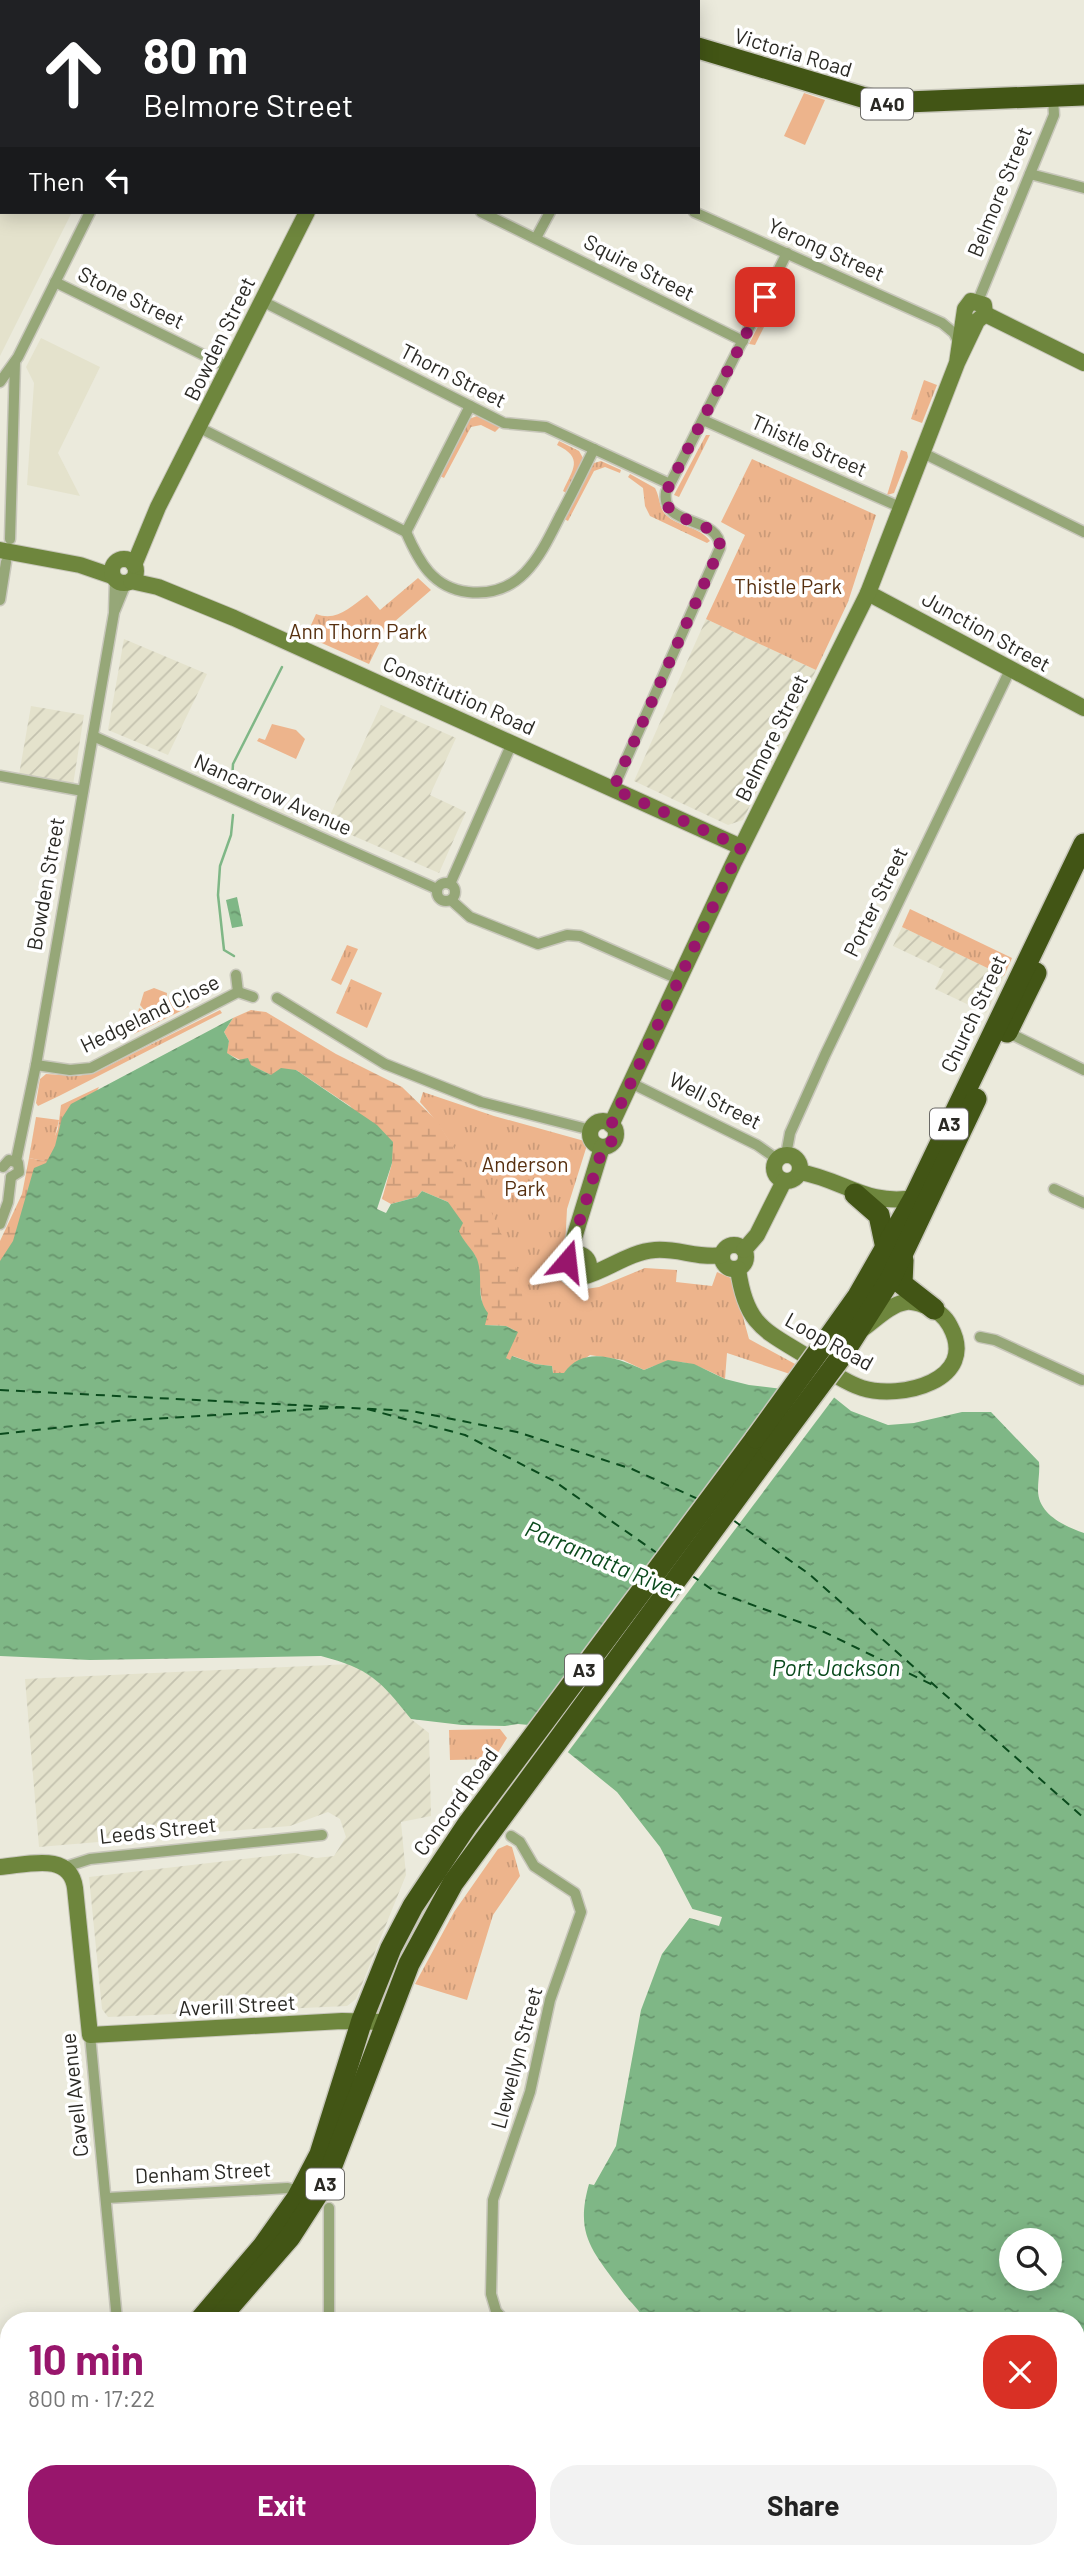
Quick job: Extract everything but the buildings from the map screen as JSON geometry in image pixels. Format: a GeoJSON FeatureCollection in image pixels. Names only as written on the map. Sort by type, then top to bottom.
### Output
{"type":"FeatureCollection","features":[{"type":"Feature","properties":{"kind":"highway","name":"Victoria Road"},"geometry":{"type":"LineString","coordinates":[[700,35],[885,90],[1084,83]]}},
{"type":"Feature","properties":{"kind":"highway","name":"Victoria Road"},"geometry":{"type":"LineString","coordinates":[[700,49],[882,103],[1084,96]]}},
{"type":"Feature","properties":{"kind":"highway","name":"Church Street"},"geometry":{"type":"LineString","coordinates":[[821,1348],[896,1250],[914,1198],[1084,844]]}},
{"type":"Feature","properties":{"kind":"highway","name":"Church Street"},"geometry":{"type":"LineString","coordinates":[[841,1357],[859,1332],[896,1250],[1084,877]]}},
{"type":"Feature","properties":{"kind":"highway"},"geometry":{"type":"LineString","coordinates":[[855,1194],[879,1215],[896,1250],[902,1284],[934,1309]]}},
{"type":"Feature","properties":{"kind":"highway","name":"Concord Road"},"geometry":{"type":"LineString","coordinates":[[225,2312],[290,2237],[318,2195],[343,2141],[385,2022],[419,1941],[453,1883],[500,1834],[533,1755],[821,1348]]}},
{"type":"Feature","properties":{"kind":"highway","name":"Concord Road"},"geometry":{"type":"LineString","coordinates":[[207,2312],[263,2246],[318,2195],[327,2138],[362,2020],[391,1948],[413,1906],[467,1825],[533,1755],[841,1357]]}},
{"type":"Feature","properties":{"kind":"main road","name":"Bowden Street"},"geometry":{"type":"LineString","coordinates":[[124,572],[200,428],[306,214]]}},
{"type":"Feature","properties":{"kind":"main road","name":"Belmore Street"},"geometry":{"type":"LineString","coordinates":[[957,363],[970,320]]}},
{"type":"Feature","properties":{"kind":"main road","name":"Belmore Street"},"geometry":{"type":"LineString","coordinates":[[611,1125],[633,1084],[678,979],[741,847],[868,593],[957,363],[970,320]]}},
{"type":"Feature","properties":{"kind":"main road"},"geometry":{"type":"LineString","coordinates":[[970,320],[1084,363]]}},
{"type":"Feature","properties":{"kind":"main road","name":"Constitution Road"},"geometry":{"type":"LineString","coordinates":[[5,550],[124,572],[741,847]]}},
{"type":"Feature","properties":{"kind":"main road","name":"Junction Street"},"geometry":{"type":"LineString","coordinates":[[868,593],[1084,708]]}},
{"type":"Feature","properties":{"kind":"main road"},"geometry":{"type":"LineString","coordinates":[[603,1147],[593,1141],[591,1130],[600,1122],[611,1125],[615,1139],[603,1147],[567,1261],[567,1273],[573,1278],[656,1250],[699,1256],[722,1255],[732,1245],[744,1250]]}},
{"type":"Feature","properties":{"kind":"main road"},"geometry":{"type":"LineString","coordinates":[[782,1157],[797,1160],[800,1172],[793,1180],[784,1181],[774,1172],[782,1157]]}},
{"type":"Feature","properties":{"kind":"main road"},"geometry":{"type":"LineString","coordinates":[[800,1172],[832,1181],[855,1194],[884,1201],[914,1198]]}},
{"type":"Feature","properties":{"kind":"main road"},"geometry":{"type":"LineString","coordinates":[[722,1255],[726,1267],[738,1269],[746,1263],[744,1250],[757,1235],[784,1181]]}},
{"type":"Feature","properties":{"kind":"main road"},"geometry":{"type":"LineString","coordinates":[[577,1231],[589,1269],[582,1277]]}},
{"type":"Feature","properties":{"kind":"main road"},"geometry":{"type":"LineString","coordinates":[[567,1261],[576,1255],[613,1264]]}},
{"type":"Feature","properties":{"kind":"main road","name":"Loop Road"},"geometry":{"type":"LineString","coordinates":[[738,1269],[746,1307],[758,1325],[821,1366],[868,1389],[891,1392],[912,1390],[931,1384],[945,1373],[954,1359],[955,1337],[949,1323],[934,1309],[915,1303],[900,1304],[859,1332]]}},
{"type":"Feature","properties":{"kind":"main road","name":"Leeds Street"},"geometry":{"type":"LineString","coordinates":[[0,1867],[49,1863],[65,1867]]}},
{"type":"Feature","properties":{"kind":"main road","name":"Cavell Avenue"},"geometry":{"type":"LineString","coordinates":[[65,1867],[74,1883],[90,2035]]}},
{"type":"Feature","properties":{"kind":"main road","name":"Averill Street"},"geometry":{"type":"LineString","coordinates":[[90,2035],[362,2020],[385,2022]]}},
{"type":"Feature","properties":{"kind":"street","name":"Belmore Street"},"geometry":{"type":"LineString","coordinates":[[970,320],[1054,115],[1053,97]]}},
{"type":"Feature","properties":{"kind":"street"},"geometry":{"type":"LineString","coordinates":[[1030,174],[1084,188]]}},
{"type":"Feature","properties":{"kind":"street"},"geometry":{"type":"LineString","coordinates":[[0,382],[15,362],[89,214]]}},
{"type":"Feature","properties":{"kind":"street","name":"Squire Street"},"geometry":{"type":"LineString","coordinates":[[485,214],[743,341]]}},
{"type":"Feature","properties":{"kind":"street"},"geometry":{"type":"LineString","coordinates":[[536,239],[549,214]]}},
{"type":"Feature","properties":{"kind":"street","name":"Yerong Street"},"geometry":{"type":"LineString","coordinates":[[699,214],[942,323],[954,333],[970,320]]}},
{"type":"Feature","properties":{"kind":"street"},"geometry":{"type":"LineString","coordinates":[[613,789],[720,548],[720,540],[713,531],[671,511],[665,500],[670,484],[788,253]]}},
{"type":"Feature","properties":{"kind":"street","name":"Stone Street"},"geometry":{"type":"LineString","coordinates":[[55,282],[228,367]]}},
{"type":"Feature","properties":{"kind":"street","name":"Thorn Street"},"geometry":{"type":"LineString","coordinates":[[262,301],[504,423],[546,427],[670,484]]}},
{"type":"Feature","properties":{"kind":"street"},"geometry":{"type":"LineString","coordinates":[[942,323],[970,320]]}},
{"type":"Feature","properties":{"kind":"street"},"geometry":{"type":"LineString","coordinates":[[0,600],[15,362]]}},
{"type":"Feature","properties":{"kind":"street"},"geometry":{"type":"LineString","coordinates":[[406,532],[470,406]]}},
{"type":"Feature","properties":{"kind":"street","name":"Thistle Street"},"geometry":{"type":"LineString","coordinates":[[703,419],[900,507]]}},
{"type":"Feature","properties":{"kind":"street"},"geometry":{"type":"LineString","coordinates":[[200,428],[406,532],[422,566],[440,582],[474,592],[508,586],[535,565],[594,449]]}},
{"type":"Feature","properties":{"kind":"street"},"geometry":{"type":"LineString","coordinates":[[921,452],[1084,532]]}},
{"type":"Feature","properties":{"kind":"street","name":"Bowden Street"},"geometry":{"type":"LineString","coordinates":[[16,1161],[36,1065],[114,613],[124,572]]}},
{"type":"Feature","properties":{"kind":"street","name":"Porter Street"},"geometry":{"type":"LineString","coordinates":[[782,1157],[825,1055],[1010,670]]}},
{"type":"Feature","properties":{"kind":"street","name":"Nancarrow Avenue"},"geometry":{"type":"LineString","coordinates":[[93,736],[437,889]]}},
{"type":"Feature","properties":{"kind":"street"},"geometry":{"type":"LineString","coordinates":[[450,884],[512,743]]}},
{"type":"Feature","properties":{"kind":"street"},"geometry":{"type":"LineString","coordinates":[[0,776],[83,791]]}},
{"type":"Feature","properties":{"kind":"street"},"geometry":{"type":"LineString","coordinates":[[450,884],[443,884],[437,889],[440,900],[451,900],[470,917],[538,944],[567,935],[580,936],[678,979]]}},
{"type":"Feature","properties":{"kind":"street"},"geometry":{"type":"LineString","coordinates":[[450,884],[455,891],[451,900]]}},
{"type":"Feature","properties":{"kind":"street","name":"Hedgeland Close"},"geometry":{"type":"LineString","coordinates":[[236,975],[238,992]]}},
{"type":"Feature","properties":{"kind":"street","name":"Hedgeland Close"},"geometry":{"type":"LineString","coordinates":[[36,1065],[70,1070],[91,1068],[238,992],[253,997]]}},
{"type":"Feature","properties":{"kind":"street"},"geometry":{"type":"LineString","coordinates":[[277,998],[385,1065],[481,1102],[591,1130]]}},
{"type":"Feature","properties":{"kind":"street"},"geometry":{"type":"LineString","coordinates":[[1007,1032],[1084,1070]]}},
{"type":"Feature","properties":{"kind":"street","name":"Well Street"},"geometry":{"type":"LineString","coordinates":[[633,1084],[782,1157]]}},
{"type":"Feature","properties":{"kind":"street"},"geometry":{"type":"LineString","coordinates":[[0,1224],[8,1202],[11,1177],[20,1170],[16,1161],[7,1161],[1,1167],[5,1174],[11,1177]]}},
{"type":"Feature","properties":{"kind":"street"},"geometry":{"type":"LineString","coordinates":[[1054,1189],[1084,1203]]}},
{"type":"Feature","properties":{"kind":"street"},"geometry":{"type":"LineString","coordinates":[[980,1337],[995,1340],[1083,1381]]}},
{"type":"Feature","properties":{"kind":"street","name":"Llewellyn Street"},"geometry":{"type":"LineString","coordinates":[[497,2312],[491,2294],[493,2200],[530,2092],[551,2000],[581,1912],[575,1893],[534,1866],[520,1842],[500,1834]]}},
{"type":"Feature","properties":{"kind":"street","name":"Leeds Street"},"geometry":{"type":"LineString","coordinates":[[65,1867],[90,1859],[322,1835]]}},
{"type":"Feature","properties":{"kind":"street","name":"Cavell Avenue"},"geometry":{"type":"LineString","coordinates":[[90,2035],[116,2312]]}},
{"type":"Feature","properties":{"kind":"street","name":"Denham Street"},"geometry":{"type":"LineString","coordinates":[[107,2198],[288,2188],[318,2195]]}},
{"type":"Feature","properties":{"kind":"street"},"geometry":{"type":"LineString","coordinates":[[318,2195],[328,2312]]}},
{"type":"Feature","properties":{"kind":"shaded area"},"geometry":{"type":"Polygon","coordinates":[[[0,214],[71,214],[0,356],[0,214]]]}},
{"type":"Feature","properties":{"kind":"shaded area"},"geometry":{"type":"Polygon","coordinates":[[[41,338],[100,367],[58,453],[80,496],[27,485],[34,383],[26,367],[41,338]]]}},
{"type":"Feature","properties":{"kind":"shaded area"},"geometry":{"type":"Polygon","coordinates":[[[706,619],[816,670],[743,820],[728,825],[634,781],[706,619]]]}},
{"type":"Feature","properties":{"kind":"shaded area"},"geometry":{"type":"Polygon","coordinates":[[[124,639],[207,674],[168,755],[108,730],[124,639]]]}},
{"type":"Feature","properties":{"kind":"shaded area"},"geometry":{"type":"Polygon","coordinates":[[[381,705],[456,738],[430,795],[466,812],[439,873],[326,824],[381,705]]]}},
{"type":"Feature","properties":{"kind":"shaded area"},"geometry":{"type":"Polygon","coordinates":[[[31,706],[84,715],[73,785],[19,775],[31,706]]]}},
{"type":"Feature","properties":{"kind":"shaded area"},"geometry":{"type":"Polygon","coordinates":[[[902,927],[1004,976],[986,1013],[935,989],[944,970],[893,946],[902,927]]]}},
{"type":"Feature","properties":{"kind":"shaded area"},"geometry":{"type":"Polygon","coordinates":[[[351,1664],[382,1682],[411,1719],[429,1733],[431,1816],[401,1822],[406,1875],[356,1999],[347,2006],[108,2017],[102,2009],[89,1877],[295,1853],[316,1858],[334,1856],[346,1837],[340,1819],[328,1812],[290,1826],[39,1847],[25,1679],[351,1664]]]}},
{"type":"Feature","properties":{"kind":"green space"},"geometry":{"type":"Polygon","coordinates":[[[804,93],[825,100],[805,145],[784,136],[804,93]]]}},
{"type":"Feature","properties":{"kind":"green space"},"geometry":{"type":"Polygon","coordinates":[[[776,291],[781,293],[755,345],[749,344],[776,291]]]}},
{"type":"Feature","properties":{"kind":"green space"},"geometry":{"type":"Polygon","coordinates":[[[924,380],[937,385],[922,423],[911,419],[924,380]]]}},
{"type":"Feature","properties":{"kind":"green space"},"geometry":{"type":"Polygon","coordinates":[[[477,416],[500,427],[495,432],[481,425],[471,427],[444,478],[440,476],[469,419],[477,416]]]}},
{"type":"Feature","properties":{"kind":"green space"},"geometry":{"type":"Polygon","coordinates":[[[706,435],[710,435],[679,497],[674,495],[706,435]]]}},
{"type":"Feature","properties":{"kind":"green space"},"geometry":{"type":"Polygon","coordinates":[[[559,441],[579,451],[583,458],[566,493],[563,491],[574,465],[571,455],[557,445],[559,441]]]}},
{"type":"Feature","properties":{"kind":"green space"},"geometry":{"type":"Polygon","coordinates":[[[901,450],[907,452],[908,457],[894,493],[887,495],[901,450]]]}},
{"type":"Feature","properties":{"kind":"green space","name":"Thistle Park"},"geometry":{"type":"Polygon","coordinates":[[[752,459],[876,515],[848,602],[816,670],[706,619],[745,535],[721,522],[752,459]]]}},
{"type":"Feature","properties":{"kind":"green space"},"geometry":{"type":"Polygon","coordinates":[[[601,461],[621,470],[620,473],[605,467],[594,471],[568,521],[564,519],[591,464],[601,461]]]}},
{"type":"Feature","properties":{"kind":"green space"},"geometry":{"type":"Polygon","coordinates":[[[630,474],[655,488],[666,515],[700,532],[710,541],[707,543],[650,516],[645,506],[643,488],[628,477],[630,474]]]}},
{"type":"Feature","properties":{"kind":"green space","name":"Ann Thorn Park"},"geometry":{"type":"Polygon","coordinates":[[[418,578],[431,590],[386,629],[369,664],[306,636],[316,614],[337,615],[367,595],[380,610],[418,578]]]}},
{"type":"Feature","properties":{"kind":"green space"},"geometry":{"type":"Polygon","coordinates":[[[272,724],[296,730],[305,739],[296,759],[257,741],[259,738],[265,740],[272,724]]]}},
{"type":"Feature","properties":{"kind":"green space"},"geometry":{"type":"Polygon","coordinates":[[[910,909],[1012,958],[1004,976],[902,927],[910,909]]]}},
{"type":"Feature","properties":{"kind":"green space"},"geometry":{"type":"Polygon","coordinates":[[[347,945],[358,949],[341,985],[331,980],[347,945]]]}},
{"type":"Feature","properties":{"kind":"green space"},"geometry":{"type":"Polygon","coordinates":[[[351,979],[382,993],[367,1028],[336,1013],[351,979]]]}},
{"type":"Feature","properties":{"kind":"green space"},"geometry":{"type":"Polygon","coordinates":[[[154,988],[167,993],[166,1003],[159,1009],[145,1011],[140,1005],[144,992],[154,988]]]}},
{"type":"Feature","properties":{"kind":"green space"},"geometry":{"type":"Polygon","coordinates":[[[169,995],[189,1004],[189,1007],[134,1034],[139,1008],[150,1013],[161,1012],[168,1006],[169,995]]]}},
{"type":"Feature","properties":{"kind":"green space"},"geometry":{"type":"Polygon","coordinates":[[[220,1010],[222,1013],[59,1096],[38,1106],[36,1103],[40,1079],[46,1074],[78,1076],[96,1072],[220,1010]]]}},
{"type":"Feature","properties":{"kind":"green space"},"geometry":{"type":"Polygon","coordinates":[[[251,1010],[266,1012],[336,1054],[402,1087],[437,1121],[469,1172],[477,1176],[511,1255],[522,1295],[523,1314],[518,1332],[506,1326],[485,1325],[476,1257],[461,1237],[448,1202],[422,1191],[417,1197],[391,1204],[382,1199],[392,1163],[350,1106],[296,1070],[271,1075],[226,1053],[229,1041],[224,1032],[233,1018],[251,1010]]]}},
{"type":"Feature","properties":{"kind":"green space"},"geometry":{"type":"Polygon","coordinates":[[[99,1087],[0,1279],[0,1241],[22,1194],[29,1158],[44,1161],[58,1129],[61,1105],[99,1087]]]}},
{"type":"Feature","properties":{"kind":"green space","name":"Anderson Park"},"geometry":{"type":"Polygon","coordinates":[[[423,1092],[494,1116],[588,1142],[567,1209],[565,1247],[556,1264],[560,1280],[573,1291],[599,1287],[645,1268],[677,1270],[676,1282],[712,1286],[717,1272],[731,1278],[734,1284],[749,1339],[797,1365],[790,1374],[727,1353],[725,1379],[695,1365],[677,1362],[644,1370],[623,1360],[590,1355],[565,1373],[553,1373],[552,1366],[535,1364],[513,1356],[510,1360],[505,1358],[519,1325],[481,1208],[455,1152],[420,1102],[423,1092]]]}},
{"type":"Feature","properties":{"kind":"green space"},"geometry":{"type":"Polygon","coordinates":[[[36,1117],[59,1120],[53,1145],[44,1161],[29,1158],[36,1117]]]}},
{"type":"Feature","properties":{"kind":"green space"},"geometry":{"type":"Polygon","coordinates":[[[500,1729],[507,1738],[494,1759],[450,1760],[449,1730],[500,1729]]]}},
{"type":"Feature","properties":{"kind":"green space"},"geometry":{"type":"Polygon","coordinates":[[[507,1845],[512,1847],[520,1876],[493,1915],[467,2000],[415,1984],[454,1912],[498,1849],[507,1845]]]}},
{"type":"Feature","properties":{"kind":"water"},"geometry":{"type":"Polygon","coordinates":[[[237,897],[243,926],[232,928],[226,900],[237,897]]]}},
{"type":"Feature","properties":{"kind":"water","name":"Port Jackson"},"geometry":{"type":"Polygon","coordinates":[[[233,1018],[224,1032],[229,1041],[227,1053],[238,1060],[248,1058],[251,1065],[271,1075],[281,1068],[296,1070],[377,1125],[393,1142],[392,1163],[377,1209],[386,1213],[391,1204],[417,1197],[422,1191],[448,1202],[463,1223],[459,1231],[477,1259],[482,1300],[488,1313],[485,1325],[506,1326],[518,1332],[506,1358],[510,1360],[512,1356],[535,1364],[552,1366],[553,1373],[564,1373],[581,1359],[601,1356],[644,1370],[668,1360],[694,1364],[725,1379],[749,1385],[831,1395],[851,1411],[888,1425],[914,1423],[962,1412],[991,1412],[1039,1462],[1038,1490],[1042,1506],[1061,1523],[1084,1533],[1084,2312],[639,2312],[604,2267],[590,2243],[584,2218],[585,2202],[589,2184],[594,2185],[616,2146],[641,2010],[662,1954],[694,1912],[660,1847],[617,1792],[548,1736],[529,1725],[462,1725],[411,1719],[382,1685],[363,1671],[321,1656],[90,1660],[0,1656],[0,1261],[13,1241],[34,1168],[46,1163],[55,1146],[62,1118],[71,1104],[233,1018]]]}},
{"type":"Feature","properties":{"kind":"pier"},"geometry":{"type":"Polygon","coordinates":[[[815,1386],[836,1395],[565,1756],[547,1740],[815,1386]]]}},
{"type":"Feature","properties":{"kind":"pier"},"geometry":{"type":"Polygon","coordinates":[[[689,1908],[722,1917],[719,1926],[686,1917],[690,1912],[689,1908]]]}},
{"type":"Feature","properties":{"kind":"waterway"},"geometry":{"type":"LineString","coordinates":[[232,780],[233,764],[282,667]]}},
{"type":"Feature","properties":{"kind":"waterway"},"geometry":{"type":"LineString","coordinates":[[233,815],[231,835],[220,866],[218,895],[224,950],[234,956]]}},
{"type":"Feature","properties":{"kind":"ferry route"},"geometry":{"type":"LineString","coordinates":[[0,1390],[412,1411],[517,1432],[632,1469],[698,1499]]}},
{"type":"Feature","properties":{"kind":"ferry route"},"geometry":{"type":"LineString","coordinates":[[0,1434],[117,1421],[348,1407]]}},
{"type":"Feature","properties":{"kind":"ferry route"},"geometry":{"type":"LineString","coordinates":[[367,1409],[465,1435],[554,1481],[657,1553]]}},
{"type":"Feature","properties":{"kind":"ferry route"},"geometry":{"type":"LineString","coordinates":[[733,1520],[809,1574],[1084,1818]]}},
{"type":"Feature","properties":{"kind":"ferry route"},"geometry":{"type":"LineString","coordinates":[[691,1575],[714,1591],[816,1628],[937,1687]]}},
{"type":"Feature","properties":{"kind":"route"},"geometry":{"type":"LineString","coordinates":[[567,1261],[603,1147],[610,1145],[615,1139],[615,1131],[611,1125],[633,1084],[678,979],[741,847],[613,789],[720,548],[720,540],[713,531],[671,511],[665,500],[666,492],[765,297]]}},
{"type":"Feature","properties":{"kind":"water label","name":"Parramatta River"},"geometry":{"type":"Point","coordinates":[603,1560]}}]}
